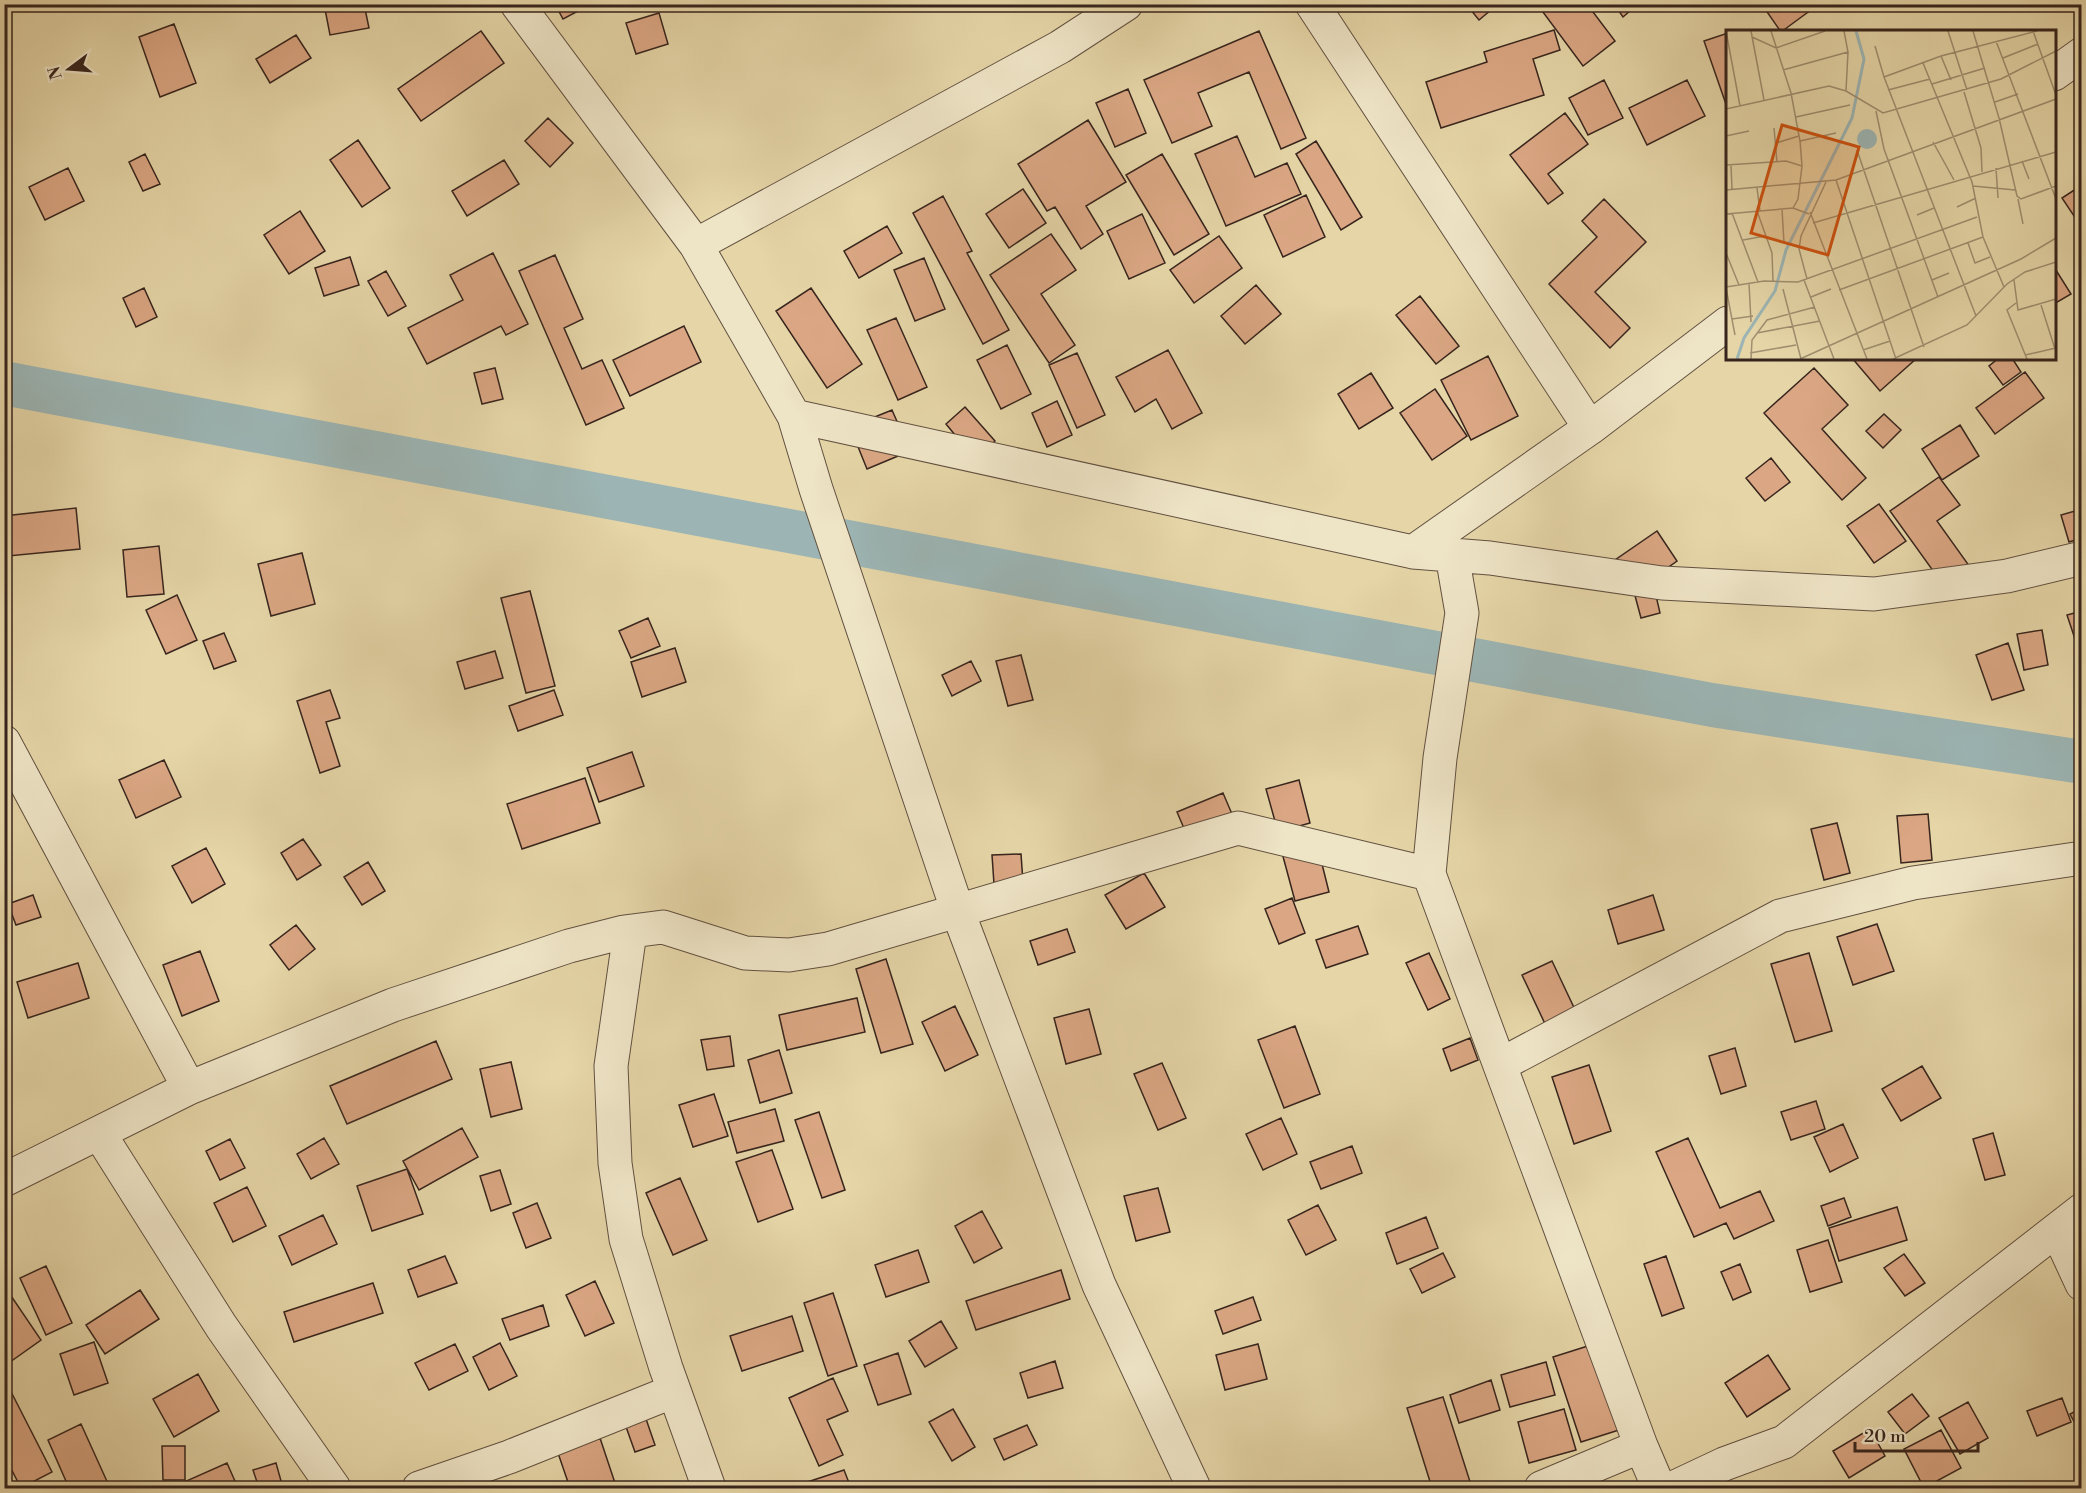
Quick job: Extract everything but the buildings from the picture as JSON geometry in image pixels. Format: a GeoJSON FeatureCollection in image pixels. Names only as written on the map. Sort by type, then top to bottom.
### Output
{"type":"FeatureCollection","features":[{"type":"Feature","properties":{"kind":"street"},"geometry":{"type":"LineString","coordinates":[[517,4],[696,245],[794,416],[816,489],[958,912],[1099,1285],[1194,1488]]}},
{"type":"Feature","properties":{"kind":"street"},"geometry":{"type":"LineString","coordinates":[[696,245],[1060,47],[1126,4]]}},
{"type":"Feature","properties":{"kind":"street"},"geometry":{"type":"LineString","coordinates":[[1312,4],[1590,428]]}},
{"type":"Feature","properties":{"kind":"street"},"geometry":{"type":"LineString","coordinates":[[2056,73],[2082,54]]}},
{"type":"Feature","properties":{"kind":"street"},"geometry":{"type":"LineString","coordinates":[[1413,552],[1590,428],[1726,325]]}},
{"type":"Feature","properties":{"kind":"street"},"geometry":{"type":"LineString","coordinates":[[794,416],[1413,552],[1490,558],[1662,583],[1874,594],[2007,576],[2082,558]]}},
{"type":"Feature","properties":{"kind":"street"},"geometry":{"type":"LineString","coordinates":[[1452,555],[1462,613],[1440,759],[1429,874],[1641,1446],[1659,1488]]}},
{"type":"Feature","properties":{"kind":"street"},"geometry":{"type":"LineString","coordinates":[[4,742],[189,1088]]}},
{"type":"Feature","properties":{"kind":"street"},"geometry":{"type":"LineString","coordinates":[[4,1180],[189,1088],[393,1005],[569,946],[630,932],[663,927],[745,953],[789,956],[828,949],[958,912],[1238,828],[1429,874]]}},
{"type":"Feature","properties":{"kind":"street"},"geometry":{"type":"LineString","coordinates":[[1500,1065],[1780,916],[1913,883],[2082,858]]}},
{"type":"Feature","properties":{"kind":"street"},"geometry":{"type":"LineString","coordinates":[[630,932],[611,1066],[615,1163],[626,1239],[674,1391],[709,1488]]}},
{"type":"Feature","properties":{"kind":"street"},"geometry":{"type":"LineString","coordinates":[[99,1132],[221,1326],[334,1488]]}},
{"type":"Feature","properties":{"kind":"street"},"geometry":{"type":"LineString","coordinates":[[1673,1488],[1724,1464],[1784,1442],[2082,1210]]}},
{"type":"Feature","properties":{"kind":"street"},"geometry":{"type":"LineString","coordinates":[[2057,1230],[2082,1284]]}},
{"type":"Feature","properties":{"kind":"street"},"geometry":{"type":"LineString","coordinates":[[419,1488],[509,1457],[674,1391]]}},
{"type":"Feature","properties":{"kind":"street"},"geometry":{"type":"LineString","coordinates":[[1541,1488],[1641,1446]]}},
{"type":"Feature","properties":{"kind":"waterway"},"geometry":{"type":"LineString","coordinates":[[4,383],[1712,705],[2082,762]]}}]}
